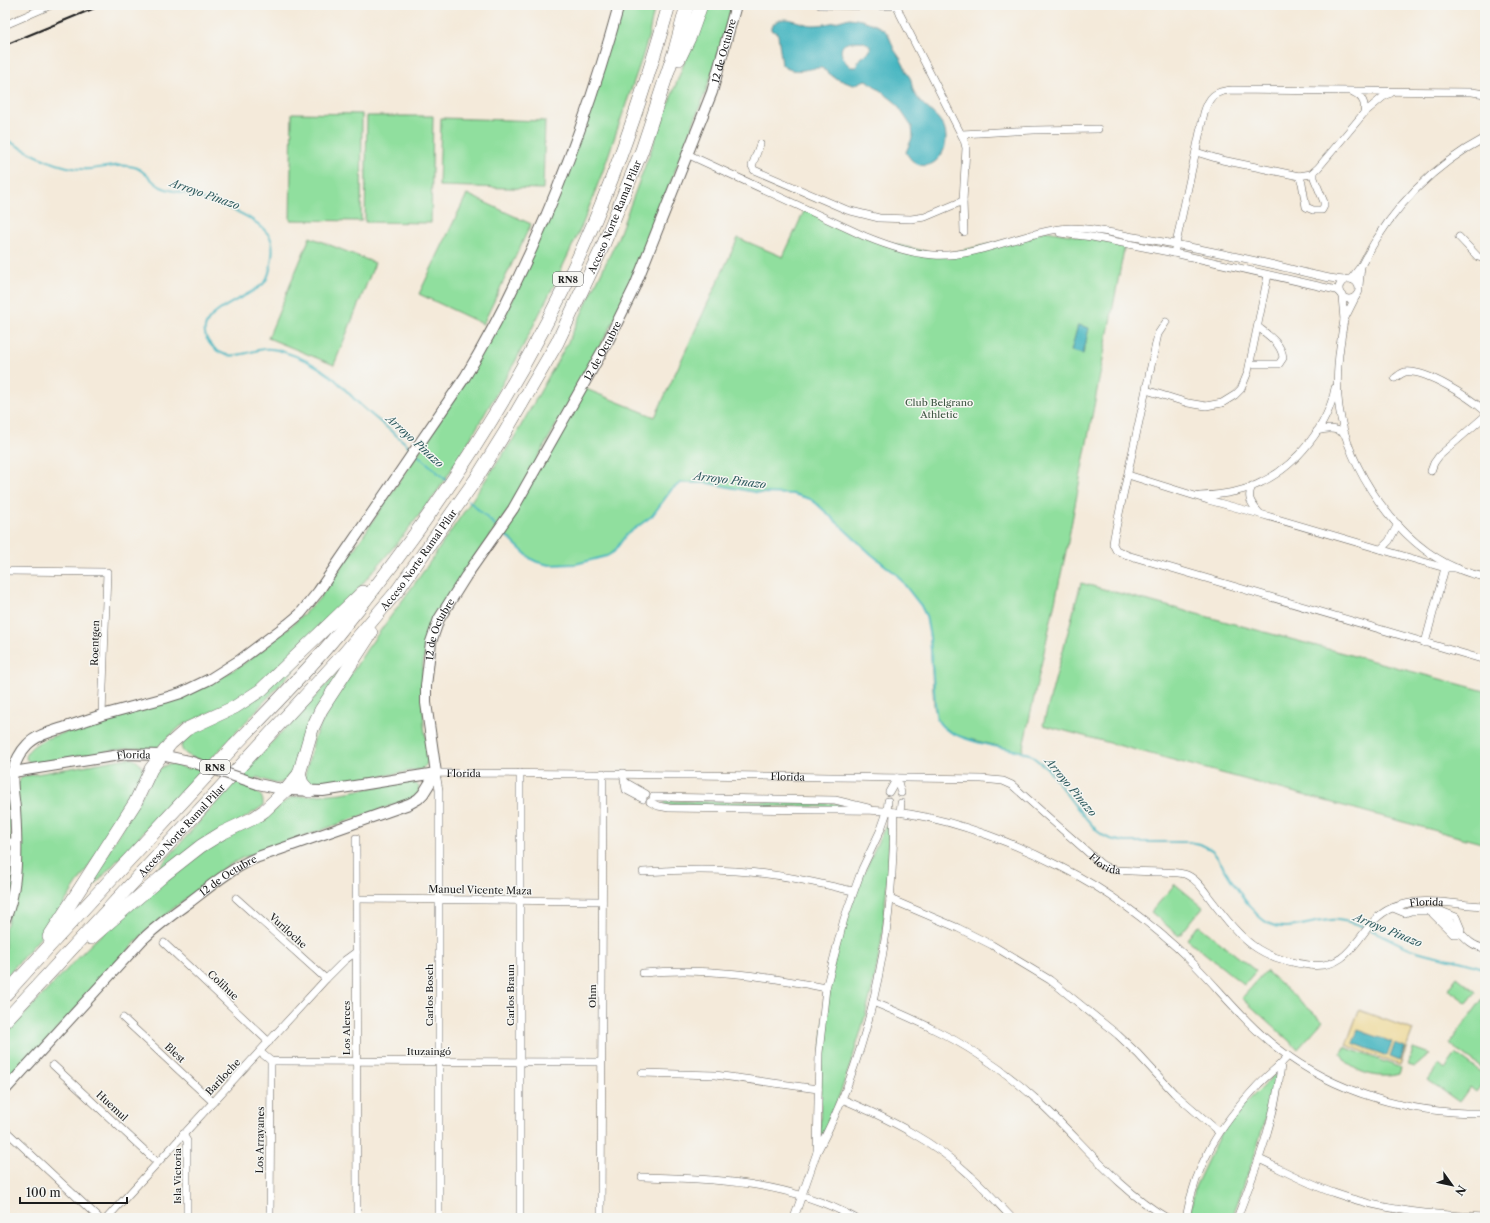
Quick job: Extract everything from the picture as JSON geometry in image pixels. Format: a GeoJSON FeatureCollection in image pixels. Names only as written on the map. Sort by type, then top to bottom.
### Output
{"type":"FeatureCollection","features":[{"type":"Feature","properties":{"kind":"highway"},"geometry":{"type":"LineString","coordinates":[[648,78],[660,5]]}},
{"type":"Feature","properties":{"kind":"highway","name":"Acceso Norte Ramal Pilar"},"geometry":{"type":"LineString","coordinates":[[5,996],[336,637],[440,501],[519,375],[568,279],[611,180],[648,78],[669,5]]}},
{"type":"Feature","properties":{"kind":"highway","name":"Acceso Norte Ramal Pilar"},"geometry":{"type":"LineString","coordinates":[[5,1021],[343,655],[397,591],[476,479],[531,389],[580,296],[623,199],[659,100],[687,5]]}},
{"type":"Feature","properties":{"kind":"highway"},"geometry":{"type":"LineString","coordinates":[[659,100],[690,36],[701,5]]}},
{"type":"Feature","properties":{"kind":"highway"},"geometry":{"type":"LineString","coordinates":[[29,969],[131,810],[151,769],[170,744],[187,728],[235,707],[261,690],[396,560]]}},
{"type":"Feature","properties":{"kind":"highway"},"geometry":{"type":"LineString","coordinates":[[43,980],[164,875],[211,839],[243,824],[264,811],[286,790],[299,774],[312,729],[321,710],[397,591]]}},
{"type":"Feature","properties":{"kind":"highway"},"geometry":{"type":"LineString","coordinates":[[299,774],[302,784],[309,791]]}},
{"type":"Feature","properties":{"kind":"street"},"geometry":{"type":"LineString","coordinates":[[5,25],[51,5]]}},
{"type":"Feature","properties":{"kind":"street"},"geometry":{"type":"LineString","coordinates":[[5,919],[13,894],[16,842],[9,772],[24,748],[43,734],[102,715],[181,693],[210,679],[240,660],[300,614],[318,592],[465,377],[507,301],[538,234],[583,122],[605,57],[619,5]]}},
{"type":"Feature","properties":{"kind":"street","name":"12 de Octubre"},"geometry":{"type":"LineString","coordinates":[[5,1090],[143,939],[160,924],[223,876],[244,863],[258,857],[409,804],[423,794],[436,773],[426,703],[427,669],[431,642],[436,625],[444,610],[513,509],[608,341],[621,315],[635,286],[712,92],[736,5]]}},
{"type":"Feature","properties":{"kind":"street"},"geometry":{"type":"LineString","coordinates":[[820,5],[897,6],[962,134],[966,148],[963,201],[964,232]]}},
{"type":"Feature","properties":{"kind":"street"},"geometry":{"type":"LineString","coordinates":[[1174,253],[1206,107],[1211,98],[1219,92],[1232,90],[1472,92],[1485,94]]}},
{"type":"Feature","properties":{"kind":"street"},"geometry":{"type":"LineString","coordinates":[[1351,91],[1358,94],[1362,99],[1364,104],[1364,113]]}},
{"type":"Feature","properties":{"kind":"street"},"geometry":{"type":"LineString","coordinates":[[1196,152],[1222,160],[1299,176],[1314,172],[1364,113],[1383,97],[1393,92]]}},
{"type":"Feature","properties":{"kind":"street"},"geometry":{"type":"LineString","coordinates":[[962,134],[1034,130],[1098,129]]}},
{"type":"Feature","properties":{"kind":"street"},"geometry":{"type":"LineString","coordinates":[[1344,320],[1340,284],[1348,279],[1361,266],[1368,252],[1391,218],[1423,182],[1436,170],[1455,156],[1485,138]]}},
{"type":"Feature","properties":{"kind":"street"},"geometry":{"type":"LineString","coordinates":[[760,144],[752,166],[754,170],[848,210],[879,218],[911,219],[925,217],[963,201]]}},
{"type":"Feature","properties":{"kind":"street"},"geometry":{"type":"LineString","coordinates":[[687,154],[864,236],[889,245],[923,254],[942,255],[969,252],[1046,231],[1070,228],[1092,229],[1176,244],[1348,279],[1356,281],[1359,286]]}},
{"type":"Feature","properties":{"kind":"street"},"geometry":{"type":"LineString","coordinates":[[1299,176],[1306,207],[1313,210],[1322,210],[1324,202],[1314,178],[1314,172]]}},
{"type":"Feature","properties":{"kind":"street"},"geometry":{"type":"LineString","coordinates":[[1046,231],[1080,234],[1174,253],[1268,276],[1336,290],[1347,299],[1356,296]]}},
{"type":"Feature","properties":{"kind":"street"},"geometry":{"type":"LineString","coordinates":[[1459,237],[1478,256],[1485,259]]}},
{"type":"Feature","properties":{"kind":"street"},"geometry":{"type":"LineString","coordinates":[[1361,266],[1359,292],[1344,320],[1338,351],[1337,376],[1339,408],[1345,435],[1369,485],[1398,524],[1416,542],[1445,565]]}},
{"type":"Feature","properties":{"kind":"street"},"geometry":{"type":"LineString","coordinates":[[1146,390],[1188,403],[1198,405],[1214,405],[1229,399],[1241,389],[1245,382],[1250,364],[1268,276]]}},
{"type":"Feature","properties":{"kind":"street"},"geometry":{"type":"LineString","coordinates":[[1166,322],[1158,334],[1113,544],[1114,548],[1127,556],[1485,660]]}},
{"type":"Feature","properties":{"kind":"street"},"geometry":{"type":"LineString","coordinates":[[1250,364],[1274,365],[1279,364],[1283,358],[1280,347],[1258,327]]}},
{"type":"Feature","properties":{"kind":"street"},"geometry":{"type":"LineString","coordinates":[[1395,378],[1402,373],[1407,372],[1423,375],[1451,388],[1485,411]]}},
{"type":"Feature","properties":{"kind":"street"},"geometry":{"type":"LineString","coordinates":[[1196,496],[1234,491],[1252,486],[1272,477],[1285,467],[1305,447],[1317,431],[1330,406],[1337,376]]}},
{"type":"Feature","properties":{"kind":"street"},"geometry":{"type":"LineString","coordinates":[[1431,471],[1439,456],[1485,416]]}},
{"type":"Feature","properties":{"kind":"street"},"geometry":{"type":"LineString","coordinates":[[1317,431],[1328,428],[1342,432],[1345,435]]}},
{"type":"Feature","properties":{"kind":"street"},"geometry":{"type":"LineString","coordinates":[[1128,475],[1381,549],[1457,568],[1485,578]]}},
{"type":"Feature","properties":{"kind":"street"},"geometry":{"type":"LineString","coordinates":[[1252,486],[1249,492],[1249,497],[1252,504],[1260,514]]}},
{"type":"Feature","properties":{"kind":"street"},"geometry":{"type":"LineString","coordinates":[[1381,549],[1389,541],[1398,524]]}},
{"type":"Feature","properties":{"kind":"street"},"geometry":{"type":"LineString","coordinates":[[1425,643],[1445,565]]}},
{"type":"Feature","properties":{"kind":"street","name":"Roentgen"},"geometry":{"type":"LineString","coordinates":[[5,571],[107,572],[102,715]]}},
{"type":"Feature","properties":{"kind":"street","name":"Florida"},"geometry":{"type":"LineString","coordinates":[[9,772],[116,755],[138,754],[161,755],[189,761],[258,784],[286,790],[309,791],[323,791],[436,773],[623,773],[996,780],[1007,783],[1019,791],[1096,861],[1105,867],[1117,870],[1179,873],[1191,877],[1201,886],[1235,930],[1245,940],[1257,949],[1278,959],[1311,966],[1326,965],[1335,962],[1345,956],[1364,934],[1371,922],[1380,914],[1408,903],[1429,901],[1485,906]]}},
{"type":"Feature","properties":{"kind":"street","name":"Carlos Bosch"},"geometry":{"type":"LineString","coordinates":[[436,773],[439,790],[439,1218]]}},
{"type":"Feature","properties":{"kind":"street","name":"Carlos Braun"},"geometry":{"type":"LineString","coordinates":[[520,773],[520,1218]]}},
{"type":"Feature","properties":{"kind":"street","name":"Ohm"},"geometry":{"type":"LineString","coordinates":[[601,1218],[603,773]]}},
{"type":"Feature","properties":{"kind":"street"},"geometry":{"type":"LineString","coordinates":[[623,773],[626,790],[648,798],[663,807],[891,812],[914,814],[1009,843],[1060,866],[1109,895],[1144,920],[1206,976],[1249,1023],[1288,1056],[1329,1080],[1350,1090],[1372,1097],[1426,1110],[1458,1113],[1485,1113]]}},
{"type":"Feature","properties":{"kind":"street"},"geometry":{"type":"LineString","coordinates":[[889,792],[897,778]]}},
{"type":"Feature","properties":{"kind":"street"},"geometry":{"type":"LineString","coordinates":[[897,778],[901,793]]}},
{"type":"Feature","properties":{"kind":"street"},"geometry":{"type":"LineString","coordinates":[[648,798],[835,800],[891,812]]}},
{"type":"Feature","properties":{"kind":"street"},"geometry":{"type":"LineString","coordinates":[[663,798],[663,807]]}},
{"type":"Feature","properties":{"kind":"street"},"geometry":{"type":"LineString","coordinates":[[794,1218],[817,1152],[842,1099],[857,1058],[873,1002],[882,959],[890,899],[893,852],[891,812],[888,801]]}},
{"type":"Feature","properties":{"kind":"street"},"geometry":{"type":"LineString","coordinates":[[817,1152],[818,1089],[822,1025],[826,988],[836,946],[853,891],[881,829],[891,812],[901,803]]}},
{"type":"Feature","properties":{"kind":"street","name":"Los Alerces"},"geometry":{"type":"LineString","coordinates":[[356,838],[357,1218]]}},
{"type":"Feature","properties":{"kind":"street"},"geometry":{"type":"LineString","coordinates":[[5,842],[16,842]]}},
{"type":"Feature","properties":{"kind":"street"},"geometry":{"type":"LineString","coordinates":[[643,872],[682,870],[747,872],[805,880],[853,891]]}},
{"type":"Feature","properties":{"kind":"street","name":"Vuriloche"},"geometry":{"type":"LineString","coordinates":[[236,898],[326,979]]}},
{"type":"Feature","properties":{"kind":"street","name":"Manuel Vicente Maza"},"geometry":{"type":"LineString","coordinates":[[357,899],[602,901]]}},
{"type":"Feature","properties":{"kind":"street"},"geometry":{"type":"LineString","coordinates":[[890,899],[958,928],[992,945],[1050,980],[1118,1035],[1174,1093],[1219,1132]]}},
{"type":"Feature","properties":{"kind":"street"},"geometry":{"type":"LineString","coordinates":[[1393,908],[1405,913],[1429,911],[1441,915],[1450,922],[1460,934],[1474,945],[1485,948]]}},
{"type":"Feature","properties":{"kind":"street","name":"Colihue"},"geometry":{"type":"LineString","coordinates":[[164,944],[269,1042]]}},
{"type":"Feature","properties":{"kind":"street","name":"Bariloche"},"geometry":{"type":"LineString","coordinates":[[107,1218],[326,979],[345,960],[356,952]]}},
{"type":"Feature","properties":{"kind":"street"},"geometry":{"type":"LineString","coordinates":[[643,973],[686,971],[734,974],[784,980],[826,988]]}},
{"type":"Feature","properties":{"kind":"street"},"geometry":{"type":"LineString","coordinates":[[873,1002],[931,1027],[967,1047],[989,1062],[1046,1108],[1110,1173],[1140,1199],[1167,1218]]}},
{"type":"Feature","properties":{"kind":"street","name":"Blest"},"geometry":{"type":"LineString","coordinates":[[123,1018],[213,1102]]}},
{"type":"Feature","properties":{"kind":"street"},"geometry":{"type":"LineString","coordinates":[[260,1052],[271,1061]]}},
{"type":"Feature","properties":{"kind":"street"},"geometry":{"type":"LineString","coordinates":[[1186,1218],[1193,1186],[1207,1153],[1219,1132],[1258,1085],[1281,1065],[1288,1056]]}},
{"type":"Feature","properties":{"kind":"street","name":"Ituzaingó"},"geometry":{"type":"LineString","coordinates":[[271,1061],[601,1062]]}},
{"type":"Feature","properties":{"kind":"street","name":"Los Arrayanes"},"geometry":{"type":"LineString","coordinates":[[270,1218],[271,1061]]}},
{"type":"Feature","properties":{"kind":"street","name":"Huemul"},"geometry":{"type":"LineString","coordinates":[[53,1065],[157,1162]]}},
{"type":"Feature","properties":{"kind":"street"},"geometry":{"type":"LineString","coordinates":[[1236,1218],[1259,1159],[1280,1079],[1281,1065]]}},
{"type":"Feature","properties":{"kind":"street"},"geometry":{"type":"LineString","coordinates":[[642,1074],[715,1075],[818,1089]]}},
{"type":"Feature","properties":{"kind":"street"},"geometry":{"type":"LineString","coordinates":[[842,1099],[891,1121],[931,1144],[970,1175],[1012,1218]]}},
{"type":"Feature","properties":{"kind":"street"},"geometry":{"type":"LineString","coordinates":[[5,1130],[99,1218]]}},
{"type":"Feature","properties":{"kind":"street","name":"Isla Victoria"},"geometry":{"type":"LineString","coordinates":[[183,1134],[187,1141],[187,1218]]}},
{"type":"Feature","properties":{"kind":"street"},"geometry":{"type":"LineString","coordinates":[[1259,1159],[1318,1186],[1354,1200],[1419,1213],[1485,1217]]}},
{"type":"Feature","properties":{"kind":"street"},"geometry":{"type":"LineString","coordinates":[[642,1177],[706,1179],[758,1185],[802,1194],[855,1218]]}},
{"type":"Feature","properties":{"kind":"green space"},"geometry":{"type":"Polygon","coordinates":[[[623,5],[655,5],[642,58],[604,168],[583,223],[555,283],[516,360],[462,453],[435,495],[398,542],[346,603],[249,694],[181,726],[154,749],[135,748],[113,750],[32,764],[26,759],[26,755],[32,747],[45,739],[209,685],[243,664],[265,648],[289,628],[318,600],[355,548],[444,414],[508,310],[623,5]]]}},
{"type":"Feature","properties":{"kind":"green space"},"geometry":{"type":"Polygon","coordinates":[[[706,5],[732,5],[715,65],[704,96],[629,289],[610,328],[510,508],[436,614],[432,624],[426,646],[422,683],[424,726],[429,754],[427,764],[422,769],[326,786],[317,786],[312,784],[304,779],[315,736],[328,710],[367,649],[423,572],[514,438],[567,344],[617,240],[706,5]]]}},
{"type":"Feature","properties":{"kind":"green space"},"geometry":{"type":"Polygon","coordinates":[[[292,113],[362,114],[361,221],[290,220],[292,113]]]}},
{"type":"Feature","properties":{"kind":"green space"},"geometry":{"type":"Polygon","coordinates":[[[367,116],[433,116],[431,223],[365,222],[367,116]]]}},
{"type":"Feature","properties":{"kind":"green space"},"geometry":{"type":"Polygon","coordinates":[[[441,118],[545,121],[543,189],[439,186],[441,118]]]}},
{"type":"Feature","properties":{"kind":"green space"},"geometry":{"type":"Polygon","coordinates":[[[467,194],[531,224],[483,324],[419,294],[467,194]]]}},
{"type":"Feature","properties":{"kind":"green space","name":"Club Belgrano Athletic"},"geometry":{"type":"Polygon","coordinates":[[[805,209],[875,240],[942,255],[1046,231],[1125,244],[1067,547],[1022,752],[956,735],[942,726],[938,721],[934,707],[930,638],[926,616],[921,606],[897,575],[871,554],[810,499],[793,494],[760,493],[708,483],[681,483],[672,489],[652,516],[626,535],[614,552],[607,556],[576,564],[549,565],[537,562],[531,559],[500,529],[581,387],[655,417],[738,238],[783,257],[805,209]]]}},
{"type":"Feature","properties":{"kind":"green space"},"geometry":{"type":"Polygon","coordinates":[[[310,237],[375,263],[334,365],[268,338],[310,237]]]}},
{"type":"Feature","properties":{"kind":"green space"},"geometry":{"type":"Polygon","coordinates":[[[1081,583],[1485,691],[1485,844],[1043,725],[1081,583]]]}},
{"type":"Feature","properties":{"kind":"green space"},"geometry":{"type":"Polygon","coordinates":[[[299,660],[301,661],[290,674],[76,905],[156,772],[160,768],[171,764],[189,769],[197,759],[187,755],[182,750],[181,747],[183,740],[299,660]]]}},
{"type":"Feature","properties":{"kind":"green space"},"geometry":{"type":"Polygon","coordinates":[[[350,660],[294,772],[284,781],[277,784],[257,777],[248,787],[261,796],[263,806],[146,883],[233,783],[350,660]]]}},
{"type":"Feature","properties":{"kind":"green space"},"geometry":{"type":"Polygon","coordinates":[[[128,758],[138,762],[143,771],[130,804],[45,932],[5,978],[5,928],[8,922],[17,785],[21,778],[25,776],[128,758]]]}},
{"type":"Feature","properties":{"kind":"green space"},"geometry":{"type":"Polygon","coordinates":[[[5,780],[8,794],[11,838],[5,895],[5,780]]]}},
{"type":"Feature","properties":{"kind":"green space"},"geometry":{"type":"Polygon","coordinates":[[[414,781],[419,787],[418,794],[413,798],[242,858],[213,876],[145,932],[5,1087],[5,1035],[86,949],[124,913],[212,844],[264,819],[292,797],[342,793],[414,781]]]}},
{"type":"Feature","properties":{"kind":"green space"},"geometry":{"type":"Polygon","coordinates":[[[666,801],[793,802],[841,804],[841,806],[665,805],[664,803],[666,801]]]}},
{"type":"Feature","properties":{"kind":"green space"},"geometry":{"type":"Polygon","coordinates":[[[888,826],[888,874],[881,944],[877,967],[865,1016],[842,1088],[824,1133],[821,1135],[822,1040],[826,1003],[833,965],[844,925],[858,887],[883,831],[888,826]]]}},
{"type":"Feature","properties":{"kind":"green space"},"geometry":{"type":"Polygon","coordinates":[[[1175,884],[1203,907],[1179,936],[1151,912],[1175,884]]]}},
{"type":"Feature","properties":{"kind":"green space"},"geometry":{"type":"Polygon","coordinates":[[[1198,925],[1256,971],[1244,985],[1187,939],[1198,925]]]}},
{"type":"Feature","properties":{"kind":"green space"},"geometry":{"type":"Polygon","coordinates":[[[1266,971],[1323,1021],[1298,1049],[1242,998],[1266,971]]]}},
{"type":"Feature","properties":{"kind":"green space"},"geometry":{"type":"Polygon","coordinates":[[[1457,977],[1476,992],[1467,1003],[1448,989],[1457,977]]]}},
{"type":"Feature","properties":{"kind":"green space"},"geometry":{"type":"Polygon","coordinates":[[[1484,997],[1485,998],[1485,1070],[1449,1044],[1484,997]]]}},
{"type":"Feature","properties":{"kind":"green space"},"geometry":{"type":"Polygon","coordinates":[[[1344,1047],[1401,1068],[1399,1074],[1383,1076],[1358,1070],[1345,1060],[1341,1053],[1344,1047]]]}},
{"type":"Feature","properties":{"kind":"green space"},"geometry":{"type":"Polygon","coordinates":[[[1413,1048],[1430,1054],[1415,1067],[1408,1065],[1413,1048]]]}},
{"type":"Feature","properties":{"kind":"green space"},"geometry":{"type":"Polygon","coordinates":[[[1456,1054],[1485,1075],[1485,1080],[1476,1092],[1470,1087],[1459,1102],[1428,1080],[1439,1064],[1445,1069],[1456,1054]]]}},
{"type":"Feature","properties":{"kind":"green space"},"geometry":{"type":"Polygon","coordinates":[[[1275,1074],[1277,1076],[1256,1151],[1232,1218],[1189,1218],[1195,1187],[1220,1134],[1241,1108],[1275,1074]]]}},
{"type":"Feature","properties":{"kind":"sand"},"geometry":{"type":"Polygon","coordinates":[[[1359,1010],[1413,1030],[1400,1065],[1346,1045],[1359,1010]]]}},
{"type":"Feature","properties":{"kind":"water"},"geometry":{"type":"Polygon","coordinates":[[[849,18],[858,19],[876,25],[886,32],[911,79],[914,92],[919,100],[939,119],[945,131],[945,147],[942,154],[931,164],[924,166],[911,160],[906,152],[913,136],[912,127],[895,102],[868,81],[865,80],[854,85],[835,78],[822,68],[797,71],[791,70],[782,65],[778,35],[771,30],[771,27],[776,22],[785,19],[817,25],[849,18]],[[859,41],[845,44],[841,50],[842,56],[846,63],[851,67],[856,67],[860,58],[870,51],[869,45],[859,41]]]}},
{"type":"Feature","properties":{"kind":"water"},"geometry":{"type":"Polygon","coordinates":[[[1078,325],[1089,328],[1083,354],[1071,351],[1078,325]]]}},
{"type":"Feature","properties":{"kind":"water"},"geometry":{"type":"Polygon","coordinates":[[[1358,1030],[1392,1042],[1387,1056],[1353,1043],[1358,1030]]]}},
{"type":"Feature","properties":{"kind":"water"},"geometry":{"type":"Polygon","coordinates":[[[1395,1043],[1405,1047],[1400,1061],[1390,1057],[1395,1043]]]}},
{"type":"Feature","properties":{"kind":"waterway","name":"Arroyo Pinazo"},"geometry":{"type":"LineString","coordinates":[[5,139],[46,160],[68,167],[90,169],[123,165],[138,168],[161,187],[184,193],[230,209],[251,219],[260,226],[271,239],[272,251],[268,277],[257,289],[222,308],[212,316],[206,324],[205,334],[211,345],[223,354],[236,355],[264,349],[272,349],[297,356],[309,362],[332,377],[362,406],[413,450]]}},
{"type":"Feature","properties":{"kind":"waterway","name":"Arroyo Pinazo"},"geometry":{"type":"LineString","coordinates":[[417,454],[447,481]]}},
{"type":"Feature","properties":{"kind":"waterway","name":"Arroyo Pinazo"},"geometry":{"type":"LineString","coordinates":[[501,531],[531,559],[537,562],[549,565],[576,564],[607,556],[614,552],[626,535],[652,516],[672,489],[681,483],[708,483],[760,493],[793,494],[810,499],[871,554],[897,575],[921,606],[926,616],[930,638],[936,715],[941,725],[949,731],[968,740],[1029,754],[1047,768],[1073,803],[1097,831],[1110,839],[1125,842],[1189,842],[1200,844],[1212,850],[1234,885],[1249,905],[1264,921],[1272,925],[1287,927],[1330,920],[1348,922],[1368,929],[1417,951],[1468,963],[1485,969]]}},
{"type":"Feature","properties":{"kind":"waterway","name":"Arroyo Pinazo"},"geometry":{"type":"LineString","coordinates":[[468,500],[497,527]]}},
{"type":"Feature","properties":{"kind":"railway"},"geometry":{"type":"LineString","coordinates":[[5,45],[102,5]]}}]}
